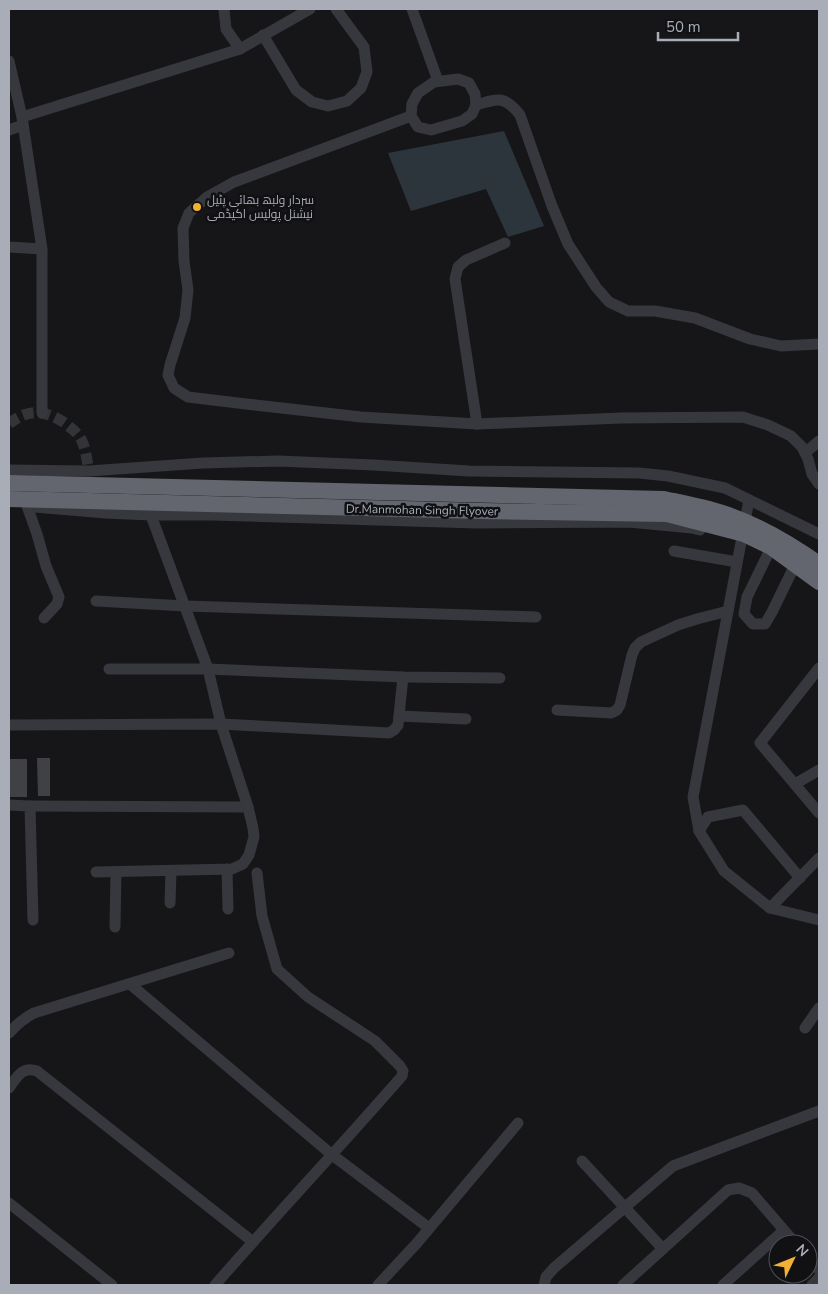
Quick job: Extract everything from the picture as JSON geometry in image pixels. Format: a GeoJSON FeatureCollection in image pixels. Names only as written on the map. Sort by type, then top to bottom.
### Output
{"type":"FeatureCollection","features":[{"type":"Feature","properties":{"kind":"highway","name":"Dr.Manmohan Singh Flyover"},"geometry":{"type":"LineString","coordinates":[[9,483],[664,499],[731,516],[759,528],[804,553],[819,564]]}},
{"type":"Feature","properties":{"kind":"highway","name":"Dr.Manmohan Singh Flyover"},"geometry":{"type":"LineString","coordinates":[[9,499],[667,514],[744,534],[771,548],[819,582]]}},
{"type":"Feature","properties":{"kind":"street"},"geometry":{"type":"LineString","coordinates":[[224,9],[226,29],[240,49]]}},
{"type":"Feature","properties":{"kind":"street"},"geometry":{"type":"LineString","coordinates":[[9,130],[23,121],[240,49],[310,9]]}},
{"type":"Feature","properties":{"kind":"street"},"geometry":{"type":"LineString","coordinates":[[264,35],[296,90],[312,102],[328,106],[347,101],[361,88],[366,72],[364,47],[336,9]]}},
{"type":"Feature","properties":{"kind":"street"},"geometry":{"type":"LineString","coordinates":[[412,9],[438,81]]}},
{"type":"Feature","properties":{"kind":"street"},"geometry":{"type":"LineString","coordinates":[[9,61],[23,121],[42,249],[42,413]]}},
{"type":"Feature","properties":{"kind":"street"},"geometry":{"type":"LineString","coordinates":[[458,79],[469,83],[475,94],[476,105],[472,114],[462,121],[431,130],[418,127],[411,116],[412,104],[418,93],[438,81],[458,79]]}},
{"type":"Feature","properties":{"kind":"street"},"geometry":{"type":"LineString","coordinates":[[476,105],[492,100],[506,101],[520,115],[552,206],[568,244],[596,287],[609,302],[628,311],[655,311],[695,318],[750,339],[780,346],[819,344]]}},
{"type":"Feature","properties":{"kind":"street"},"geometry":{"type":"LineString","coordinates":[[411,116],[234,182],[207,197],[189,213],[183,228],[184,261],[188,290],[184,318],[168,375],[174,388],[188,397],[361,417],[476,424],[621,418],[742,417],[768,425],[791,436],[802,447],[812,474],[819,484]]}},
{"type":"Feature","properties":{"kind":"street"},"geometry":{"type":"LineString","coordinates":[[476,424],[455,279],[458,267],[466,260],[505,243]]}},
{"type":"Feature","properties":{"kind":"street"},"geometry":{"type":"LineString","coordinates":[[9,247],[42,249]]}},
{"type":"Feature","properties":{"kind":"street"},"geometry":{"type":"LineString","coordinates":[[805,453],[819,441]]}},
{"type":"Feature","properties":{"kind":"street"},"geometry":{"type":"LineString","coordinates":[[9,470],[89,471],[203,463],[278,461],[374,464],[469,471],[639,473],[668,476],[725,488],[819,534]]}},
{"type":"Feature","properties":{"kind":"street"},"geometry":{"type":"LineString","coordinates":[[96,872],[232,868],[243,864],[249,855],[254,837],[248,807],[221,724],[208,669],[151,515],[136,468]]}},
{"type":"Feature","properties":{"kind":"street"},"geometry":{"type":"LineString","coordinates":[[749,500],[693,797],[699,830],[724,871],[770,908],[819,920]]}},
{"type":"Feature","properties":{"kind":"street"},"geometry":{"type":"LineString","coordinates":[[9,506],[151,515],[477,523],[629,522],[692,528],[741,540],[756,546],[819,588]]}},
{"type":"Feature","properties":{"kind":"street"},"geometry":{"type":"LineString","coordinates":[[27,506],[46,566],[59,597],[57,604],[44,618]]}},
{"type":"Feature","properties":{"kind":"street"},"geometry":{"type":"LineString","coordinates":[[674,551],[737,562]]}},
{"type":"Feature","properties":{"kind":"street"},"geometry":{"type":"LineString","coordinates":[[768,554],[747,597],[744,614],[753,624],[765,624],[793,569]]}},
{"type":"Feature","properties":{"kind":"street"},"geometry":{"type":"LineString","coordinates":[[96,601],[185,606],[536,617]]}},
{"type":"Feature","properties":{"kind":"street"},"geometry":{"type":"LineString","coordinates":[[557,710],[611,713],[620,705],[632,655],[635,648],[641,642],[678,625],[728,611]]}},
{"type":"Feature","properties":{"kind":"street"},"geometry":{"type":"LineString","coordinates":[[819,668],[760,743],[819,813]]}},
{"type":"Feature","properties":{"kind":"street"},"geometry":{"type":"LineString","coordinates":[[109,670],[208,669],[403,677],[500,678]]}},
{"type":"Feature","properties":{"kind":"street"},"geometry":{"type":"LineString","coordinates":[[9,725],[221,724],[389,733],[398,725],[403,677]]}},
{"type":"Feature","properties":{"kind":"street"},"geometry":{"type":"LineString","coordinates":[[399,716],[466,719]]}},
{"type":"Feature","properties":{"kind":"street"},"geometry":{"type":"LineString","coordinates":[[795,784],[819,770]]}},
{"type":"Feature","properties":{"kind":"street"},"geometry":{"type":"LineString","coordinates":[[9,805],[248,807]]}},
{"type":"Feature","properties":{"kind":"street"},"geometry":{"type":"LineString","coordinates":[[30,806],[33,920]]}},
{"type":"Feature","properties":{"kind":"street"},"geometry":{"type":"LineString","coordinates":[[699,830],[708,817],[743,810],[800,878]]}},
{"type":"Feature","properties":{"kind":"street"},"geometry":{"type":"LineString","coordinates":[[770,908],[819,858]]}},
{"type":"Feature","properties":{"kind":"street"},"geometry":{"type":"LineString","coordinates":[[227,869],[228,909]]}},
{"type":"Feature","properties":{"kind":"street"},"geometry":{"type":"LineString","coordinates":[[170,903],[171,871]]}},
{"type":"Feature","properties":{"kind":"street"},"geometry":{"type":"LineString","coordinates":[[115,927],[116,872]]}},
{"type":"Feature","properties":{"kind":"street"},"geometry":{"type":"LineString","coordinates":[[215,1285],[396,1083],[402,1076],[403,1071],[375,1041],[308,997],[277,969],[262,916],[258,873]]}},
{"type":"Feature","properties":{"kind":"street"},"geometry":{"type":"LineString","coordinates":[[9,1033],[26,1016],[229,953]]}},
{"type":"Feature","properties":{"kind":"street"},"geometry":{"type":"LineString","coordinates":[[130,984],[331,1154],[429,1228]]}},
{"type":"Feature","properties":{"kind":"street"},"geometry":{"type":"LineString","coordinates":[[806,1028],[819,1008]]}},
{"type":"Feature","properties":{"kind":"street"},"geometry":{"type":"LineString","coordinates":[[11,1081],[24,1070],[37,1071],[253,1242]]}},
{"type":"Feature","properties":{"kind":"street"},"geometry":{"type":"LineString","coordinates":[[544,1285],[546,1277],[554,1268],[673,1166],[819,1111]]}},
{"type":"Feature","properties":{"kind":"street"},"geometry":{"type":"LineString","coordinates":[[378,1285],[418,1243],[518,1123]]}},
{"type":"Feature","properties":{"kind":"street"},"geometry":{"type":"LineString","coordinates":[[582,1161],[663,1249]]}},
{"type":"Feature","properties":{"kind":"street"},"geometry":{"type":"LineString","coordinates":[[623,1285],[728,1190],[739,1188],[752,1193],[787,1234]]}},
{"type":"Feature","properties":{"kind":"street"},"geometry":{"type":"LineString","coordinates":[[9,1203],[112,1285]]}},
{"type":"Feature","properties":{"kind":"street"},"geometry":{"type":"LineString","coordinates":[[723,1285],[784,1231]]}},
{"type":"Feature","properties":{"kind":"street"},"geometry":{"type":"LineString","coordinates":[[812,1285],[819,1278]]}},
{"type":"Feature","properties":{"kind":"shaded area"},"geometry":{"type":"Polygon","coordinates":[[[504,131],[544,226],[508,237],[486,189],[411,211],[388,153],[504,131]]]}},
{"type":"Feature","properties":{"kind":"building"},"geometry":{"type":"Polygon","coordinates":[[[37,758],[50,758],[50,796],[38,796],[37,758]]]}},
{"type":"Feature","properties":{"kind":"building"},"geometry":{"type":"Polygon","coordinates":[[[9,759],[27,759],[27,797],[9,797],[9,759]]]}},
{"type":"Feature","properties":{"kind":"tunnel"},"geometry":{"type":"LineString","coordinates":[[9,424],[30,413],[44,414],[59,419],[73,429],[82,441],[89,471]]}},
{"type":"Feature","properties":{"kind":"place","name":"سردار ولبھ بھائی پٹیل نیشنل پولیس اکیڈمی"},"geometry":{"type":"Point","coordinates":[197,207]}}]}
